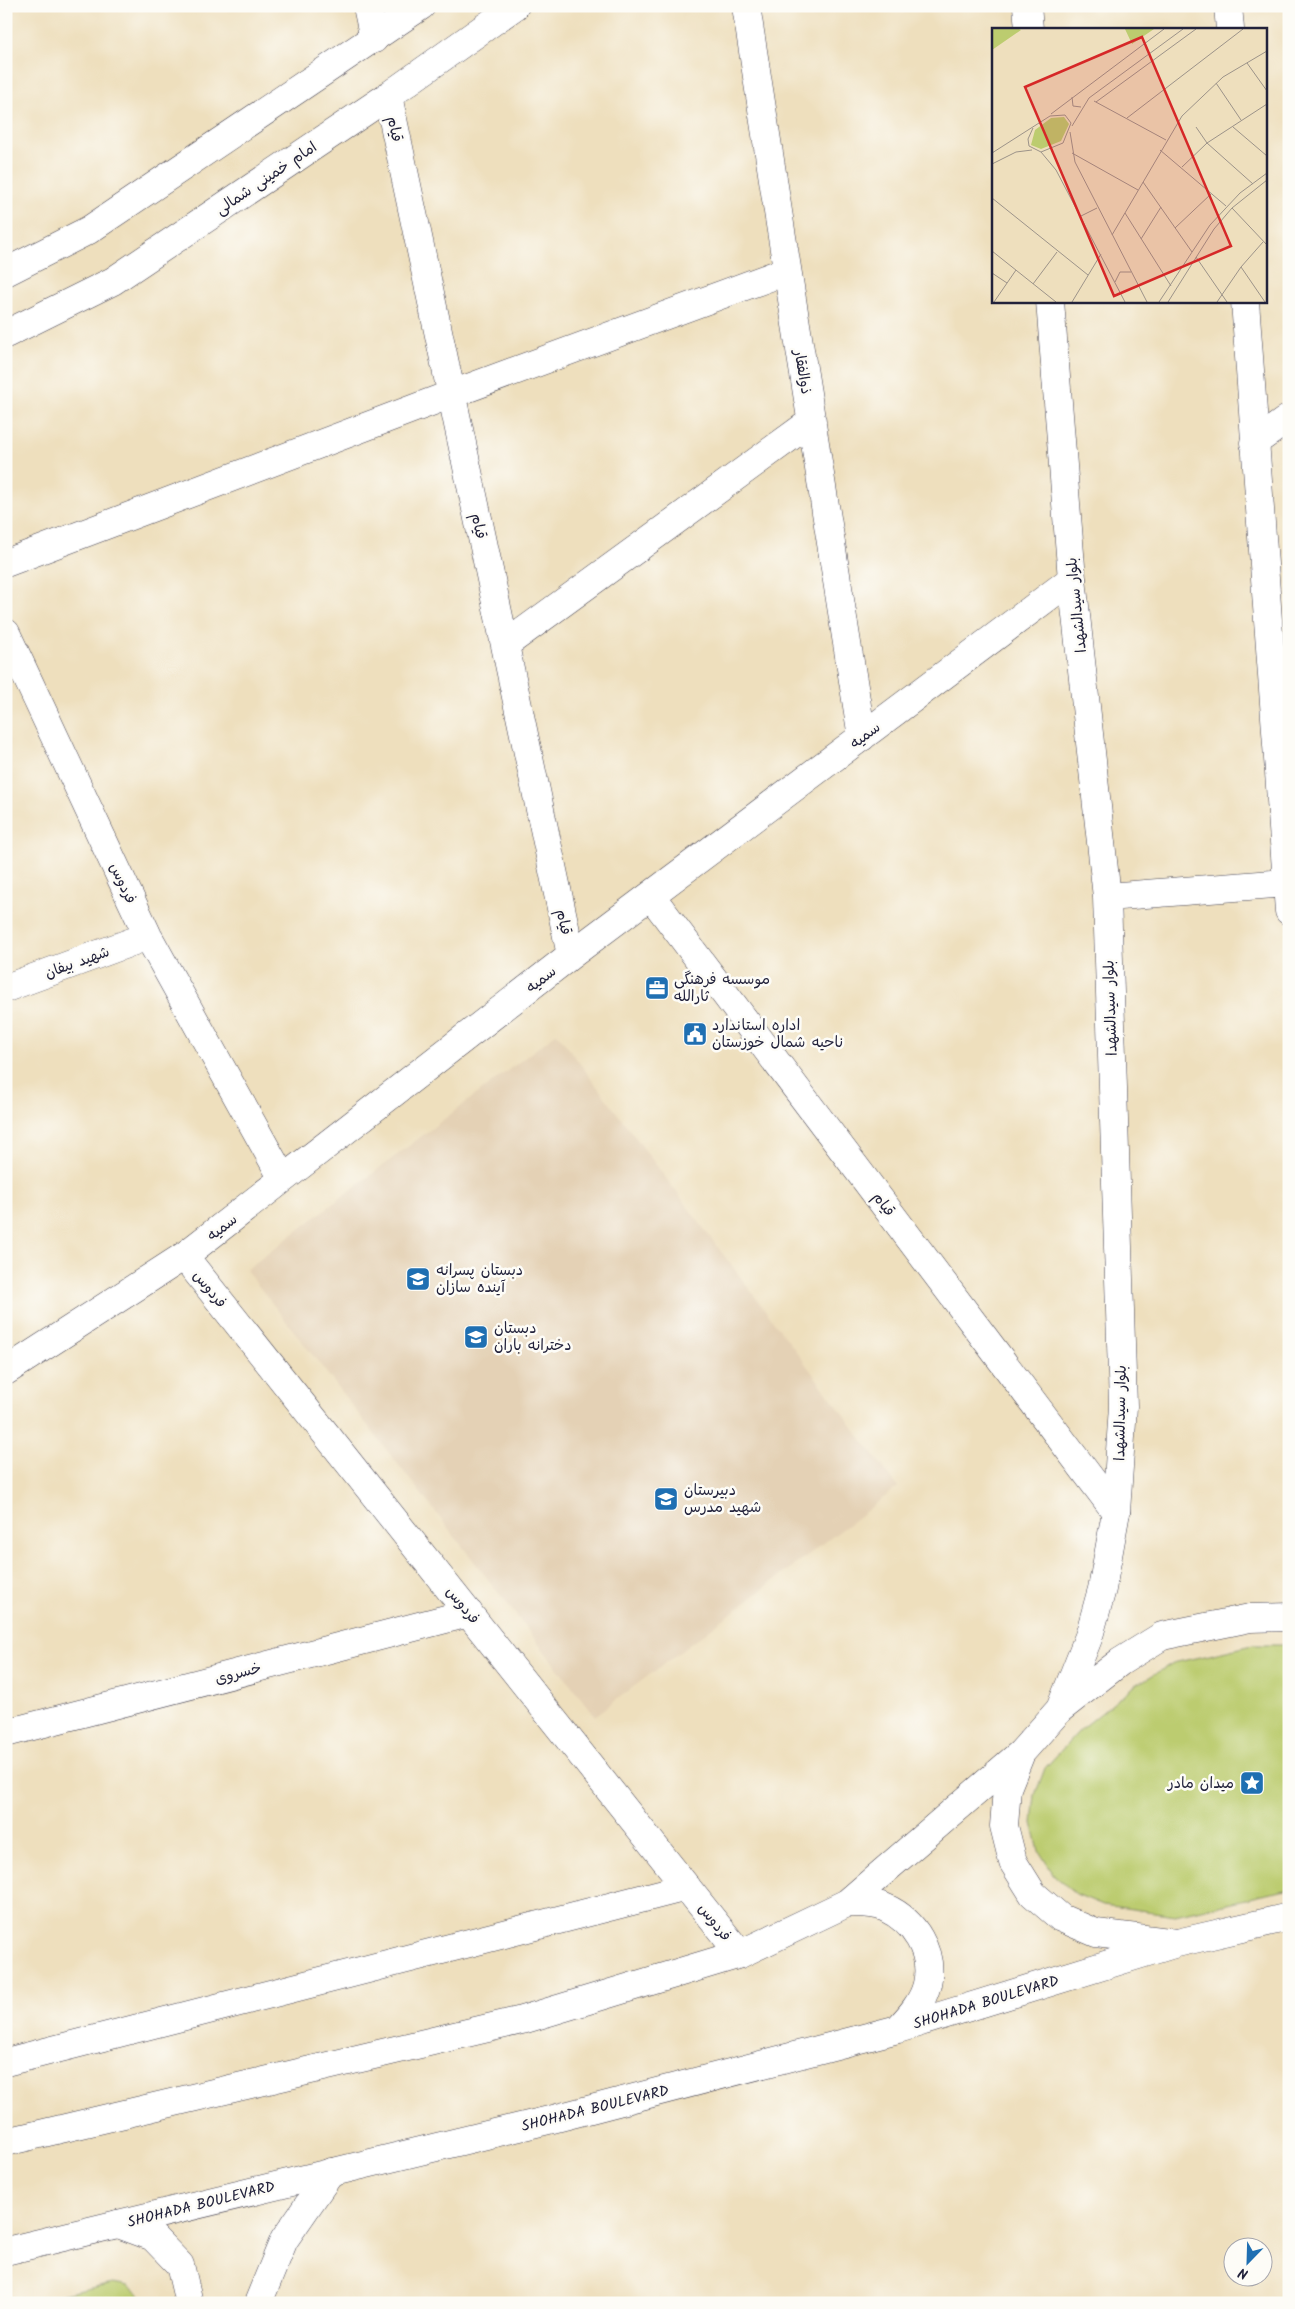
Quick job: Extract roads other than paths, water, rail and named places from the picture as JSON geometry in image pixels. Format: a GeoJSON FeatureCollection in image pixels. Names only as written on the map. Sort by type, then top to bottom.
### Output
{"type":"FeatureCollection","features":[{"type":"Feature","properties":{"kind":"street"},"geometry":{"type":"LineString","coordinates":[[367,6],[374,39]]}},
{"type":"Feature","properties":{"kind":"street"},"geometry":{"type":"LineString","coordinates":[[6,272],[88,230],[421,6]]}},
{"type":"Feature","properties":{"kind":"street","name":"امام خمینی شمالی"},"geometry":{"type":"LineString","coordinates":[[6,334],[113,281],[388,96],[515,6]]}},
{"type":"Feature","properties":{"kind":"street","name":"ذوالفقار"},"geometry":{"type":"LineString","coordinates":[[746,6],[786,271],[812,421],[862,737]]}},
{"type":"Feature","properties":{"kind":"street"},"geometry":{"type":"LineString","coordinates":[[1028,6],[1029,28]]}},
{"type":"Feature","properties":{"kind":"street"},"geometry":{"type":"LineString","coordinates":[[1228,6],[1230,28]]}},
{"type":"Feature","properties":{"kind":"street","name":"قیام"},"geometry":{"type":"LineString","coordinates":[[388,96],[571,956]]}},
{"type":"Feature","properties":{"kind":"street"},"geometry":{"type":"LineString","coordinates":[[6,562],[452,394],[786,271]]}},
{"type":"Feature","properties":{"kind":"street","name":"بلوار سیدالشهدا"},"geometry":{"type":"LineString","coordinates":[[1050,302],[1072,579],[1107,897],[1123,1406],[1116,1512],[1102,1589],[1089,1636],[1060,1709]]}},
{"type":"Feature","properties":{"kind":"street"},"geometry":{"type":"LineString","coordinates":[[1245,302],[1289,911]]}},
{"type":"Feature","properties":{"kind":"street"},"geometry":{"type":"LineString","coordinates":[[1254,442],[1289,418]]}},
{"type":"Feature","properties":{"kind":"street"},"geometry":{"type":"LineString","coordinates":[[504,645],[812,421]]}},
{"type":"Feature","properties":{"kind":"street","name":"سمیه"},"geometry":{"type":"LineString","coordinates":[[6,1371],[184,1256],[571,956],[1072,579]]}},
{"type":"Feature","properties":{"kind":"street","name":"فردوس"},"geometry":{"type":"LineString","coordinates":[[6,633],[148,936],[283,1179]]}},
{"type":"Feature","properties":{"kind":"street"},"geometry":{"type":"LineString","coordinates":[[1107,897],[1286,883]]}},
{"type":"Feature","properties":{"kind":"street","name":"قیام"},"geometry":{"type":"LineString","coordinates":[[651,896],[1116,1512]]}},
{"type":"Feature","properties":{"kind":"street","name":"شهید بیفان"},"geometry":{"type":"LineString","coordinates":[[6,988],[148,936]]}},
{"type":"Feature","properties":{"kind":"street","name":"فردوس"},"geometry":{"type":"LineString","coordinates":[[184,1256],[740,1954]]}},
{"type":"Feature","properties":{"kind":"street","name":"خسروی"},"geometry":{"type":"LineString","coordinates":[[6,1734],[469,1612]]}},
{"type":"Feature","properties":{"kind":"street"},"geometry":{"type":"LineString","coordinates":[[6,2142],[522,2020],[740,1954],[847,1903],[1021,1753],[1060,1709],[1120,1662],[1162,1636],[1250,1618],[1289,1617]]}},
{"type":"Feature","properties":{"kind":"street"},"geometry":{"type":"LineString","coordinates":[[1021,1753],[1007,1788],[1004,1826],[1013,1862],[1032,1894],[1061,1918],[1096,1933],[1178,1943],[1289,1917]]}},
{"type":"Feature","properties":{"kind":"street"},"geometry":{"type":"LineString","coordinates":[[6,2062],[687,1887]]}},
{"type":"Feature","properties":{"kind":"street"},"geometry":{"type":"LineString","coordinates":[[847,1903],[866,1903],[884,1907],[901,1917],[914,1930],[925,1947],[928,1964],[927,1984],[918,2007],[898,2029]]}},
{"type":"Feature","properties":{"kind":"street","name":"SHOHADA BOULEVARD"},"geometry":{"type":"LineString","coordinates":[[6,2251],[553,2119],[898,2029],[1178,1943]]}},
{"type":"Feature","properties":{"kind":"street"},"geometry":{"type":"LineString","coordinates":[[258,2303],[284,2240],[331,2172]]}},
{"type":"Feature","properties":{"kind":"street"},"geometry":{"type":"LineString","coordinates":[[118,2224],[154,2237],[180,2265],[189,2303]]}},
{"type":"Feature","properties":{"kind":"place","name":"موسسه فرهنگی ثارالله"},"geometry":{"type":"Point","coordinates":[657,988]}},
{"type":"Feature","properties":{"kind":"place","name":"اداره استاندارد ناحیه شمال خوزستان"},"geometry":{"type":"Point","coordinates":[695,1034]}},
{"type":"Feature","properties":{"kind":"place","name":"دبستان پسرانه آینده سازان"},"geometry":{"type":"Point","coordinates":[418,1279]}},
{"type":"Feature","properties":{"kind":"place","name":"دبستان دخترانه باران"},"geometry":{"type":"Point","coordinates":[476,1337]}},
{"type":"Feature","properties":{"kind":"place","name":"دبیرستان شهید مدرس"},"geometry":{"type":"Point","coordinates":[666,1499]}},
{"type":"Feature","properties":{"kind":"place","name":"میدان مادر"},"geometry":{"type":"Point","coordinates":[1252,1783]}}]}
